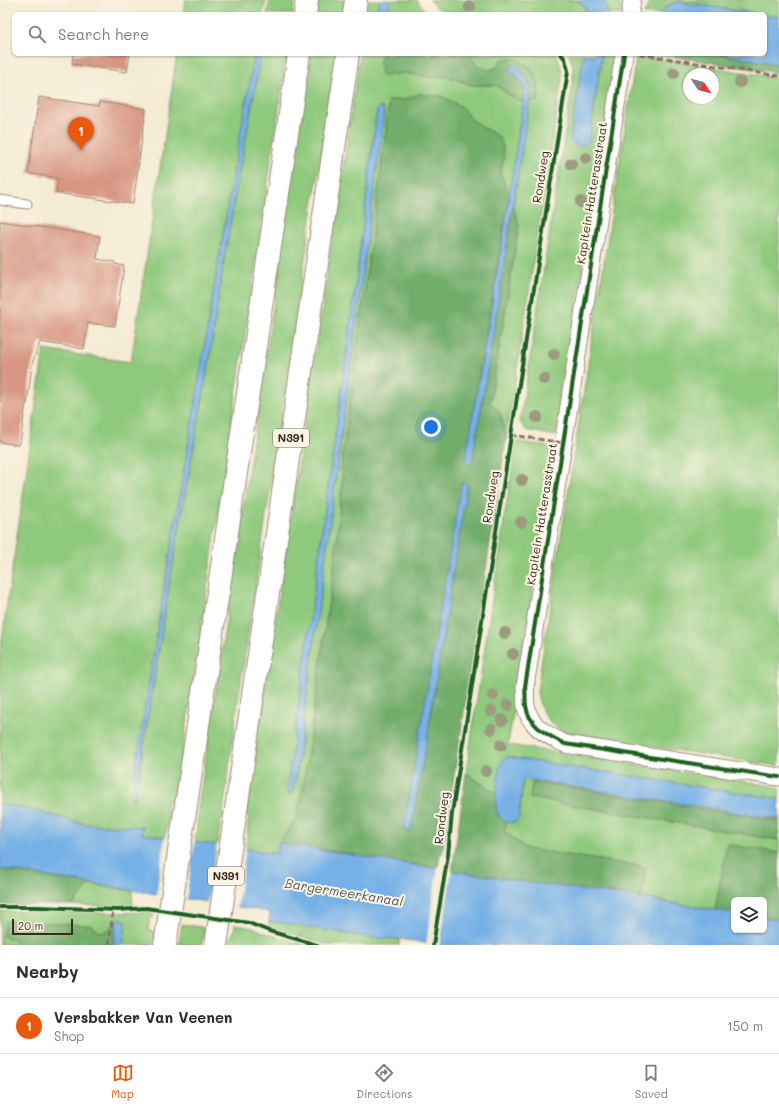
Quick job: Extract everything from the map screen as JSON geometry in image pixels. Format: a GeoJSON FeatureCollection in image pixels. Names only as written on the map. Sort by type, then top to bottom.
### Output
{"type":"FeatureCollection","features":[{"type":"Feature","properties":{"kind":"main road"},"geometry":{"type":"LineString","coordinates":[[305,12],[307,0]]}},
{"type":"Feature","properties":{"kind":"main road"},"geometry":{"type":"LineString","coordinates":[[354,12],[356,0]]}},
{"type":"Feature","properties":{"kind":"main road"},"geometry":{"type":"LineString","coordinates":[[165,945],[299,56]]}},
{"type":"Feature","properties":{"kind":"main road","name":"N391"},"geometry":{"type":"LineString","coordinates":[[217,937],[348,56]]}},
{"type":"Feature","properties":{"kind":"street"},"geometry":{"type":"LineString","coordinates":[[630,12],[632,0]]}},
{"type":"Feature","properties":{"kind":"street","name":"Kapitein Hatterasstraat"},"geometry":{"type":"LineString","coordinates":[[624,56],[526,687],[526,707],[532,722],[544,734],[565,744],[779,777]]}},
{"type":"Feature","properties":{"kind":"lane"},"geometry":{"type":"LineString","coordinates":[[0,200],[27,204]]}},
{"type":"Feature","properties":{"kind":"green space"},"geometry":{"type":"Polygon","coordinates":[[[185,0],[266,0],[263,12],[183,12],[185,0]]]}},
{"type":"Feature","properties":{"kind":"green space"},"geometry":{"type":"Polygon","coordinates":[[[270,0],[295,0],[293,12],[267,12],[270,0]]]}},
{"type":"Feature","properties":{"kind":"green space"},"geometry":{"type":"Polygon","coordinates":[[[319,0],[344,0],[342,12],[317,12],[319,0]]]}},
{"type":"Feature","properties":{"kind":"green space"},"geometry":{"type":"Polygon","coordinates":[[[368,0],[379,0],[377,12],[366,12],[368,0]]]}},
{"type":"Feature","properties":{"kind":"green space"},"geometry":{"type":"Polygon","coordinates":[[[390,0],[417,0],[426,12],[388,12],[390,0]]]}},
{"type":"Feature","properties":{"kind":"green space"},"geometry":{"type":"Polygon","coordinates":[[[430,0],[576,0],[584,6],[587,12],[445,12],[436,7],[430,0]]]}},
{"type":"Feature","properties":{"kind":"green space"},"geometry":{"type":"Polygon","coordinates":[[[605,0],[619,0],[621,12],[608,12],[605,0]]]}},
{"type":"Feature","properties":{"kind":"green space"},"geometry":{"type":"Polygon","coordinates":[[[652,0],[779,0],[779,17],[767,15],[767,12],[746,12],[680,2],[668,6],[662,12],[645,12],[652,0]]]}},
{"type":"Feature","properties":{"kind":"green space"},"geometry":{"type":"Polygon","coordinates":[[[177,56],[255,56],[217,269],[158,625],[132,799],[135,799],[175,550],[210,357],[223,266],[260,56],[287,56],[175,802],[167,801],[166,813],[169,814],[165,837],[142,834],[143,827],[85,824],[23,808],[0,804],[0,653],[44,350],[131,362],[177,56]]]}},
{"type":"Feature","properties":{"kind":"green space"},"geometry":{"type":"Polygon","coordinates":[[[311,56],[336,56],[217,846],[195,842],[197,816],[311,56]]]}},
{"type":"Feature","properties":{"kind":"green space"},"geometry":{"type":"Polygon","coordinates":[[[360,56],[382,56],[382,76],[404,73],[428,77],[449,77],[471,85],[496,85],[523,103],[509,196],[500,172],[504,159],[503,146],[498,136],[480,126],[468,116],[461,106],[420,94],[403,100],[389,100],[342,459],[342,484],[335,558],[300,805],[290,828],[279,843],[277,854],[246,849],[249,815],[246,815],[360,56]],[[379,108],[377,110],[356,282],[290,768],[296,777],[384,115],[383,109],[379,108]]]}},
{"type":"Feature","properties":{"kind":"green space"},"geometry":{"type":"Polygon","coordinates":[[[382,56],[471,56],[477,64],[488,70],[496,68],[502,59],[518,59],[530,67],[537,78],[539,93],[538,101],[529,102],[529,84],[518,69],[515,75],[522,82],[524,88],[523,103],[496,85],[471,85],[449,77],[428,77],[404,73],[382,76],[380,70],[380,59],[382,56]]]}},
{"type":"Feature","properties":{"kind":"green space"},"geometry":{"type":"Polygon","coordinates":[[[471,56],[557,56],[562,72],[506,440],[501,416],[490,403],[519,226],[513,207],[529,102],[538,101],[539,93],[537,78],[530,67],[496,68],[488,70],[473,60],[471,56]]]}},
{"type":"Feature","properties":{"kind":"green space"},"geometry":{"type":"Polygon","coordinates":[[[570,56],[584,56],[571,140],[575,145],[582,146],[589,142],[602,56],[616,56],[556,436],[526,430],[520,422],[573,81],[573,66],[570,56]]]}},
{"type":"Feature","properties":{"kind":"green space"},"geometry":{"type":"Polygon","coordinates":[[[640,56],[716,68],[683,68],[683,104],[719,104],[719,69],[779,78],[779,766],[576,735],[560,729],[549,720],[541,708],[537,691],[636,58],[640,56]]]}},
{"type":"Feature","properties":{"kind":"green space"},"geometry":{"type":"Polygon","coordinates":[[[668,56],[731,56],[779,64],[779,73],[668,56]]]}},
{"type":"Feature","properties":{"kind":"green space"},"geometry":{"type":"Polygon","coordinates":[[[420,94],[441,96],[461,106],[468,116],[480,126],[498,136],[503,146],[504,159],[500,172],[509,196],[467,450],[474,452],[513,207],[519,226],[490,403],[498,410],[500,414],[506,440],[442,854],[440,854],[438,868],[279,843],[295,819],[303,788],[335,558],[342,484],[342,459],[389,100],[403,100],[420,94]],[[462,483],[404,828],[419,781],[424,757],[467,485],[462,483]]]}},
{"type":"Feature","properties":{"kind":"green space"},"geometry":{"type":"Polygon","coordinates":[[[516,441],[555,448],[508,745],[779,787],[779,799],[507,757],[500,767],[497,794],[466,773],[516,441]]]}},
{"type":"Feature","properties":{"kind":"green space"},"geometry":{"type":"Polygon","coordinates":[[[466,773],[497,794],[498,814],[507,822],[504,831],[527,849],[646,867],[641,898],[452,871],[466,773]]]}},
{"type":"Feature","properties":{"kind":"green space"},"geometry":{"type":"Polygon","coordinates":[[[523,779],[779,819],[779,821],[686,807],[530,798],[779,840],[779,853],[728,845],[715,910],[641,898],[646,867],[527,849],[504,831],[507,822],[514,822],[519,818],[523,779]]]}},
{"type":"Feature","properties":{"kind":"green space"},"geometry":{"type":"Polygon","coordinates":[[[532,782],[779,821],[779,840],[530,798],[532,782]]]}},
{"type":"Feature","properties":{"kind":"green space"},"geometry":{"type":"Polygon","coordinates":[[[727,844],[779,853],[779,920],[767,918],[767,897],[731,897],[731,913],[715,910],[727,844]]]}},
{"type":"Feature","properties":{"kind":"green space"},"geometry":{"type":"Polygon","coordinates":[[[0,869],[90,884],[73,905],[0,905],[0,869]]]}},
{"type":"Feature","properties":{"kind":"green space"},"geometry":{"type":"Polygon","coordinates":[[[90,884],[132,891],[133,906],[73,905],[90,884]]]}},
{"type":"Feature","properties":{"kind":"green space"},"geometry":{"type":"Polygon","coordinates":[[[0,911],[73,911],[121,913],[154,912],[153,918],[150,917],[148,930],[155,932],[153,945],[123,945],[126,923],[123,919],[117,919],[107,931],[99,932],[61,924],[5,921],[3,936],[12,939],[17,945],[0,945],[0,911]]]}},
{"type":"Feature","properties":{"kind":"green space"},"geometry":{"type":"Polygon","coordinates":[[[5,921],[91,925],[99,932],[107,931],[116,922],[113,945],[17,945],[12,939],[3,936],[5,921]]]}},
{"type":"Feature","properties":{"kind":"green space"},"geometry":{"type":"Polygon","coordinates":[[[269,921],[374,938],[400,939],[399,945],[327,945],[268,926],[269,921]]]}},
{"type":"Feature","properties":{"kind":"green space"},"geometry":{"type":"Polygon","coordinates":[[[182,924],[205,928],[202,945],[179,945],[182,924]]]}},
{"type":"Feature","properties":{"kind":"green space"},"geometry":{"type":"Polygon","coordinates":[[[235,924],[256,929],[305,945],[227,945],[227,942],[234,932],[235,924]]]}},
{"type":"Feature","properties":{"kind":"water"},"geometry":{"type":"Polygon","coordinates":[[[379,0],[390,0],[388,12],[377,12],[379,0]]]}},
{"type":"Feature","properties":{"kind":"water"},"geometry":{"type":"Polygon","coordinates":[[[576,0],[605,0],[608,12],[587,12],[580,2],[576,0]]]}},
{"type":"Feature","properties":{"kind":"water"},"geometry":{"type":"Polygon","coordinates":[[[676,2],[680,2],[746,12],[662,12],[666,7],[676,2]]]}},
{"type":"Feature","properties":{"kind":"water"},"geometry":{"type":"Polygon","coordinates":[[[767,15],[779,17],[779,64],[731,56],[767,56],[767,15]]]}},
{"type":"Feature","properties":{"kind":"water"},"geometry":{"type":"Polygon","coordinates":[[[255,56],[260,56],[223,266],[210,357],[175,550],[135,799],[133,799],[131,797],[153,654],[238,144],[255,56]]]}},
{"type":"Feature","properties":{"kind":"water"},"geometry":{"type":"Polygon","coordinates":[[[584,56],[602,56],[589,142],[584,146],[578,146],[570,138],[584,56]]]}},
{"type":"Feature","properties":{"kind":"water"},"geometry":{"type":"Polygon","coordinates":[[[513,65],[521,71],[526,78],[530,97],[490,354],[472,462],[470,465],[467,462],[467,450],[502,243],[525,89],[522,82],[509,70],[513,65]]]}},
{"type":"Feature","properties":{"kind":"water"},"geometry":{"type":"Polygon","coordinates":[[[380,107],[383,108],[384,115],[296,777],[293,790],[288,794],[290,768],[356,282],[377,110],[380,107]]]}},
{"type":"Feature","properties":{"kind":"water"},"geometry":{"type":"Polygon","coordinates":[[[464,482],[467,485],[424,757],[411,830],[408,832],[405,831],[404,828],[461,485],[464,482]]]}},
{"type":"Feature","properties":{"kind":"water"},"geometry":{"type":"Polygon","coordinates":[[[507,757],[779,799],[779,819],[523,779],[519,818],[514,822],[508,822],[502,819],[499,815],[496,803],[500,767],[502,762],[507,757]]]}},
{"type":"Feature","properties":{"kind":"water","name":"Bargermeerkanaal"},"geometry":{"type":"Polygon","coordinates":[[[0,804],[23,808],[85,824],[143,827],[142,834],[277,854],[279,843],[452,871],[731,913],[731,933],[767,933],[767,918],[779,920],[779,945],[440,945],[400,939],[374,938],[269,921],[270,912],[0,869],[0,804]]]}},
{"type":"Feature","properties":{"kind":"water"},"geometry":{"type":"Polygon","coordinates":[[[120,918],[126,923],[123,945],[113,945],[116,922],[117,919],[120,918]]]}},
{"type":"Feature","properties":{"kind":"pier"},"geometry":{"type":"Polygon","coordinates":[[[165,835],[195,840],[186,901],[156,897],[165,835]]]}},
{"type":"Feature","properties":{"kind":"pier"},"geometry":{"type":"Polygon","coordinates":[[[217,844],[246,847],[237,909],[207,904],[217,844]]]}},
{"type":"Feature","properties":{"kind":"pier"},"geometry":{"type":"Polygon","coordinates":[[[438,866],[452,869],[440,945],[426,945],[438,866]]]}},
{"type":"Feature","properties":{"kind":"building"},"geometry":{"type":"Polygon","coordinates":[[[73,56],[130,56],[127,72],[72,64],[73,56]]]}},
{"type":"Feature","properties":{"kind":"building"},"geometry":{"type":"Polygon","coordinates":[[[39,97],[99,106],[100,102],[146,109],[133,204],[56,193],[58,178],[28,173],[39,97]]]}},
{"type":"Feature","properties":{"kind":"building"},"geometry":{"type":"Polygon","coordinates":[[[0,221],[100,236],[97,259],[115,262],[115,264],[124,266],[115,326],[88,323],[84,349],[40,342],[32,364],[27,404],[26,403],[20,443],[18,443],[18,445],[0,442],[0,221]]]}},
{"type":"Feature","properties":{"kind":"marked path"},"geometry":{"type":"LineString","coordinates":[[653,56],[779,76]]}},
{"type":"Feature","properties":{"kind":"marked path"},"geometry":{"type":"LineString","coordinates":[[511,435],[564,443]]}},
{"type":"Feature","properties":{"kind":"marked path"},"geometry":{"type":"LineString","coordinates":[[109,945],[113,910]]}},
{"type":"Feature","properties":{"kind":"cycle path","name":"Rondweg"},"geometry":{"type":"LineString","coordinates":[[433,945],[448,855],[452,813],[568,71],[565,59],[563,56]]}},
{"type":"Feature","properties":{"kind":"cycle path"},"geometry":{"type":"LineString","coordinates":[[624,56],[525,687],[526,706],[531,720],[540,730],[565,744],[779,777]]}},
{"type":"Feature","properties":{"kind":"cycle path"},"geometry":{"type":"LineString","coordinates":[[0,907],[119,910],[146,908],[249,923],[269,931],[317,945]]}},
{"type":"Feature","properties":{"kind":"place","name":"Versbakker Van Veenen"},"geometry":{"type":"Point","coordinates":[81,150]}}]}
